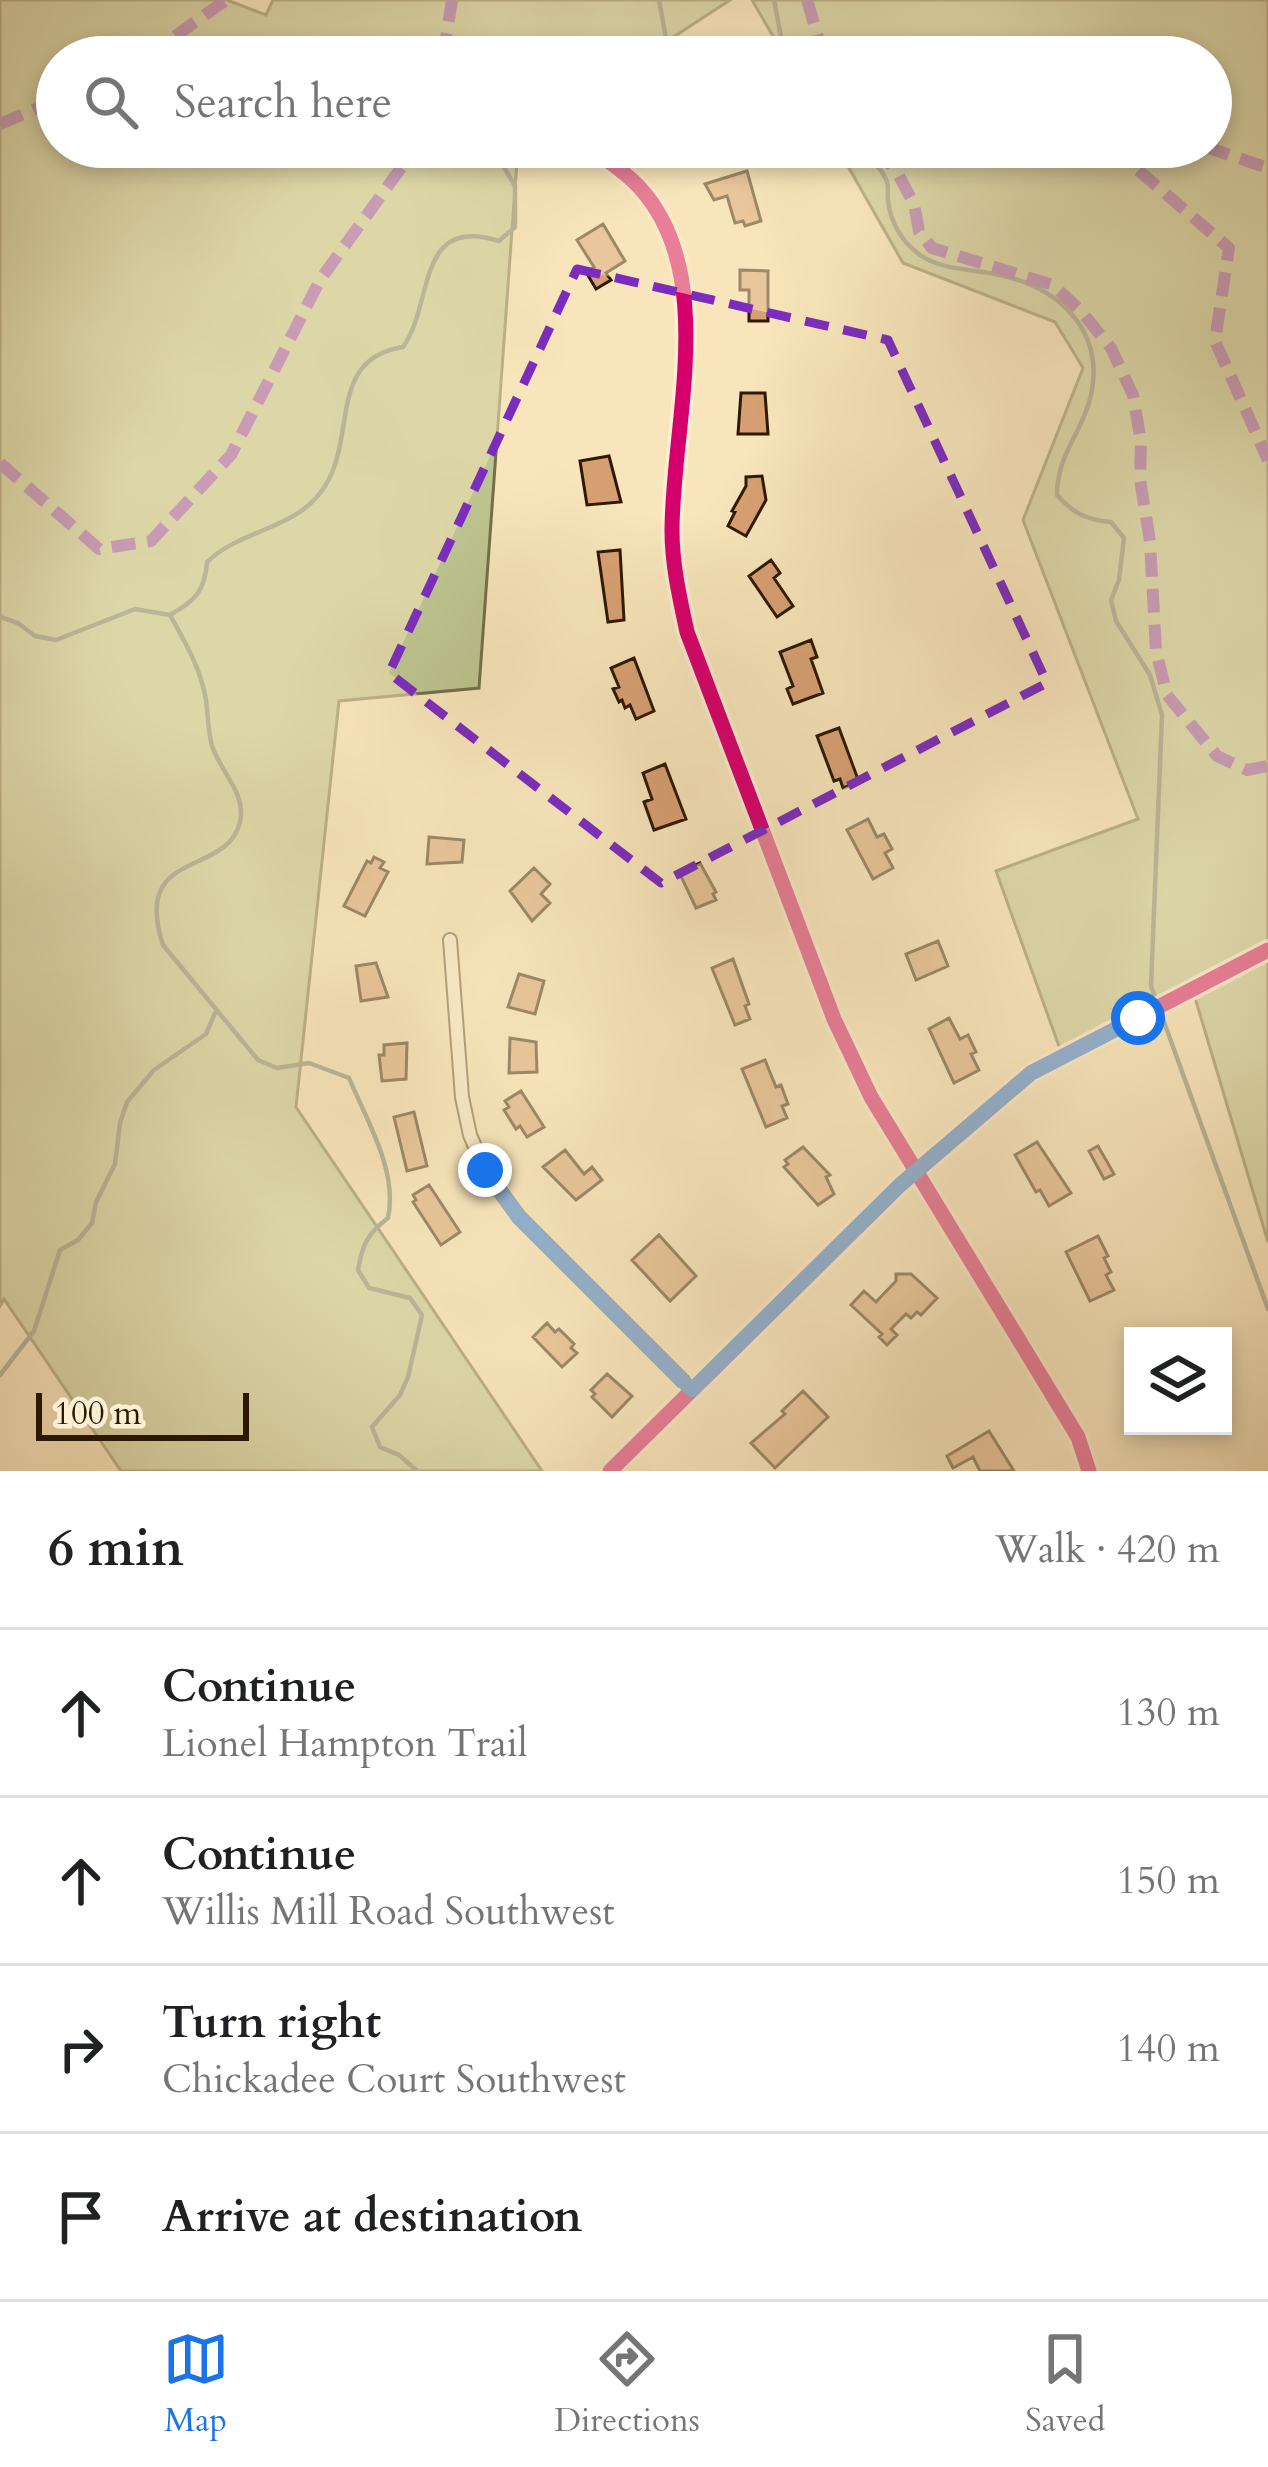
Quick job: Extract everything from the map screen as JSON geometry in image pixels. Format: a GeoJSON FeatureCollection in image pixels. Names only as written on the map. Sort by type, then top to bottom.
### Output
{"type":"FeatureCollection","features":[{"type":"Feature","properties":{"kind":"street"},"geometry":{"type":"LineString","coordinates":[[616,168],[640,187],[658,213],[680,266],[684,292],[672,531],[687,632],[834,1019],[871,1097],[1078,1437],[1089,1471]]}},
{"type":"Feature","properties":{"kind":"street"},"geometry":{"type":"LineString","coordinates":[[450,940],[462,1097],[470,1135],[485,1170],[519,1217],[692,1390]]}},
{"type":"Feature","properties":{"kind":"street"},"geometry":{"type":"LineString","coordinates":[[610,1471],[915,1173]]}},
{"type":"Feature","properties":{"kind":"highlighted area"},"geometry":{"type":"Polygon","coordinates":[[[577,269],[888,340],[1047,683],[661,883],[389,673],[577,269]]]}},
{"type":"Feature","properties":{"kind":"green space"},"geometry":{"type":"Polygon","coordinates":[[[0,0],[227,0],[266,15],[273,0],[730,0],[675,36],[36,36],[36,168],[516,168],[479,688],[339,701],[296,1107],[542,1471],[121,1471],[4,1299],[0,1306],[0,0]]]}},
{"type":"Feature","properties":{"kind":"green space"},"geometry":{"type":"Polygon","coordinates":[[[752,0],[1268,0],[1268,1242],[1193,991],[1060,1049],[996,871],[1138,819],[1023,520],[1083,368],[1055,322],[903,263],[849,168],[1232,168],[1232,36],[773,36],[752,0]]]}},
{"type":"Feature","properties":{"kind":"building"},"geometry":{"type":"Polygon","coordinates":[[[747,171],[761,221],[745,226],[743,221],[735,223],[727,196],[714,200],[705,184],[747,171]]]}},
{"type":"Feature","properties":{"kind":"building"},"geometry":{"type":"Polygon","coordinates":[[[603,224],[625,261],[606,273],[611,280],[596,289],[586,272],[594,267],[577,240],[603,224]]]}},
{"type":"Feature","properties":{"kind":"building"},"geometry":{"type":"Polygon","coordinates":[[[740,270],[768,271],[768,321],[749,321],[749,290],[740,290],[740,270]]]}},
{"type":"Feature","properties":{"kind":"building"},"geometry":{"type":"Polygon","coordinates":[[[741,393],[765,393],[768,434],[738,434],[741,393]]]}},
{"type":"Feature","properties":{"kind":"building"},"geometry":{"type":"Polygon","coordinates":[[[609,456],[621,502],[587,505],[580,461],[609,456]]]}},
{"type":"Feature","properties":{"kind":"building"},"geometry":{"type":"Polygon","coordinates":[[[762,476],[766,500],[746,536],[728,526],[732,511],[746,477],[762,476]]]}},
{"type":"Feature","properties":{"kind":"building"},"geometry":{"type":"Polygon","coordinates":[[[620,550],[624,620],[608,622],[598,552],[620,550]]]}},
{"type":"Feature","properties":{"kind":"building"},"geometry":{"type":"Polygon","coordinates":[[[771,560],[780,573],[774,578],[793,606],[777,617],[749,576],[771,560]]]}},
{"type":"Feature","properties":{"kind":"building"},"geometry":{"type":"Polygon","coordinates":[[[811,640],[817,657],[811,659],[823,693],[793,704],[787,689],[793,686],[780,652],[811,640]]]}},
{"type":"Feature","properties":{"kind":"building"},"geometry":{"type":"Polygon","coordinates":[[[634,658],[654,711],[636,719],[630,705],[625,708],[619,702],[611,668],[634,658]]]}},
{"type":"Feature","properties":{"kind":"building"},"geometry":{"type":"Polygon","coordinates":[[[839,728],[859,782],[843,788],[840,779],[834,781],[817,736],[839,728]]]}},
{"type":"Feature","properties":{"kind":"building"},"geometry":{"type":"Polygon","coordinates":[[[665,764],[686,819],[654,830],[644,802],[652,799],[643,773],[665,764]]]}},
{"type":"Feature","properties":{"kind":"building"},"geometry":{"type":"Polygon","coordinates":[[[868,819],[877,837],[884,834],[892,849],[885,853],[893,868],[873,879],[847,830],[868,819]]]}},
{"type":"Feature","properties":{"kind":"building"},"geometry":{"type":"Polygon","coordinates":[[[429,837],[464,840],[462,862],[427,864],[429,837]]]}},
{"type":"Feature","properties":{"kind":"building"},"geometry":{"type":"Polygon","coordinates":[[[374,857],[384,862],[380,868],[388,872],[365,916],[344,906],[367,861],[371,863],[374,857]]]}},
{"type":"Feature","properties":{"kind":"building"},"geometry":{"type":"Polygon","coordinates":[[[700,863],[716,900],[696,908],[679,872],[700,863]]]}},
{"type":"Feature","properties":{"kind":"building"},"geometry":{"type":"Polygon","coordinates":[[[534,868],[550,884],[541,894],[550,903],[532,921],[510,891],[534,868]]]}},
{"type":"Feature","properties":{"kind":"building"},"geometry":{"type":"Polygon","coordinates":[[[938,941],[948,966],[916,980],[906,954],[938,941]]]}},
{"type":"Feature","properties":{"kind":"building"},"geometry":{"type":"Polygon","coordinates":[[[733,959],[750,1019],[735,1025],[712,968],[733,959]]]}},
{"type":"Feature","properties":{"kind":"building"},"geometry":{"type":"Polygon","coordinates":[[[376,963],[388,997],[361,1001],[356,966],[376,963]]]}},
{"type":"Feature","properties":{"kind":"building"},"geometry":{"type":"Polygon","coordinates":[[[519,974],[544,981],[535,1014],[508,1007],[519,974]]]}},
{"type":"Feature","properties":{"kind":"building"},"geometry":{"type":"Polygon","coordinates":[[[949,1018],[960,1039],[968,1035],[979,1070],[954,1083],[929,1029],[949,1018]]]}},
{"type":"Feature","properties":{"kind":"building"},"geometry":{"type":"Polygon","coordinates":[[[510,1038],[536,1042],[537,1072],[509,1073],[510,1038]]]}},
{"type":"Feature","properties":{"kind":"building"},"geometry":{"type":"Polygon","coordinates":[[[407,1043],[406,1079],[382,1081],[379,1055],[384,1055],[384,1045],[407,1043]]]}},
{"type":"Feature","properties":{"kind":"building"},"geometry":{"type":"Polygon","coordinates":[[[765,1060],[788,1104],[782,1106],[787,1118],[766,1127],[742,1069],[765,1060]]]}},
{"type":"Feature","properties":{"kind":"building"},"geometry":{"type":"Polygon","coordinates":[[[521,1091],[544,1127],[527,1137],[504,1110],[509,1107],[505,1101],[521,1091]]]}},
{"type":"Feature","properties":{"kind":"building"},"geometry":{"type":"Polygon","coordinates":[[[414,1112],[427,1166],[407,1171],[394,1117],[414,1112]]]}},
{"type":"Feature","properties":{"kind":"building"},"geometry":{"type":"Polygon","coordinates":[[[1037,1142],[1071,1193],[1049,1206],[1015,1155],[1037,1142]]]}},
{"type":"Feature","properties":{"kind":"building"},"geometry":{"type":"Polygon","coordinates":[[[1098,1146],[1114,1174],[1104,1179],[1089,1151],[1098,1146]]]}},
{"type":"Feature","properties":{"kind":"building"},"geometry":{"type":"Polygon","coordinates":[[[803,1147],[830,1175],[826,1177],[834,1194],[818,1205],[784,1167],[785,1160],[803,1147]]]}},
{"type":"Feature","properties":{"kind":"building"},"geometry":{"type":"Polygon","coordinates":[[[565,1150],[584,1174],[592,1167],[602,1180],[576,1200],[543,1167],[565,1150]]]}},
{"type":"Feature","properties":{"kind":"building"},"geometry":{"type":"Polygon","coordinates":[[[429,1185],[460,1232],[441,1245],[413,1202],[413,1195],[429,1185]]]}},
{"type":"Feature","properties":{"kind":"building"},"geometry":{"type":"Polygon","coordinates":[[[659,1235],[696,1276],[670,1301],[632,1260],[659,1235]]]}},
{"type":"Feature","properties":{"kind":"building"},"geometry":{"type":"Polygon","coordinates":[[[1098,1236],[1108,1256],[1104,1258],[1111,1272],[1106,1275],[1114,1290],[1090,1301],[1066,1252],[1098,1236]]]}},
{"type":"Feature","properties":{"kind":"building"},"geometry":{"type":"Polygon","coordinates":[[[896,1274],[911,1274],[937,1298],[921,1315],[917,1312],[911,1318],[906,1314],[891,1329],[897,1335],[887,1345],[879,1337],[882,1334],[851,1305],[864,1291],[876,1302],[896,1281],[896,1274]]]}},
{"type":"Feature","properties":{"kind":"building"},"geometry":{"type":"Polygon","coordinates":[[[547,1323],[574,1344],[571,1348],[577,1353],[562,1367],[533,1337],[547,1323]]]}},
{"type":"Feature","properties":{"kind":"building"},"geometry":{"type":"Polygon","coordinates":[[[607,1374],[632,1396],[612,1417],[591,1390],[607,1374]]]}},
{"type":"Feature","properties":{"kind":"building"},"geometry":{"type":"Polygon","coordinates":[[[803,1391],[828,1417],[775,1468],[751,1443],[803,1391]]]}},
{"type":"Feature","properties":{"kind":"building"},"geometry":{"type":"Polygon","coordinates":[[[989,1431],[1014,1471],[980,1471],[973,1457],[953,1468],[947,1456],[989,1431]]]}},
{"type":"Feature","properties":{"kind":"waterway"},"geometry":{"type":"LineString","coordinates":[[659,0],[666,36]]}},
{"type":"Feature","properties":{"kind":"waterway"},"geometry":{"type":"LineString","coordinates":[[774,0],[781,36]]}},
{"type":"Feature","properties":{"kind":"waterway"},"geometry":{"type":"LineString","coordinates":[[170,615],[197,594],[207,562],[238,541],[288,519],[317,497],[336,461],[354,381],[380,354],[403,347],[440,252],[453,240],[472,236],[499,241],[515,227],[515,186],[504,168]]}},
{"type":"Feature","properties":{"kind":"waterway"},"geometry":{"type":"LineString","coordinates":[[878,168],[888,184],[894,224],[914,250],[939,264],[1000,275],[1038,288],[1069,311],[1088,342],[1093,361],[1090,398],[1062,464],[1057,495],[1081,514],[1111,522],[1124,538],[1119,580],[1111,600],[1116,621],[1150,675],[1162,715],[1151,986],[1268,1309]]}},
{"type":"Feature","properties":{"kind":"waterway"},"geometry":{"type":"LineString","coordinates":[[0,617],[35,636],[56,640],[135,609],[170,615]]}},
{"type":"Feature","properties":{"kind":"waterway"},"geometry":{"type":"LineString","coordinates":[[170,615],[200,677],[212,746],[241,812],[232,839],[170,878],[160,892],[157,914],[163,945],[258,1060],[277,1068],[309,1063],[349,1078],[379,1146],[390,1200],[388,1218],[367,1240],[358,1270],[369,1288],[410,1298],[422,1315],[400,1395],[372,1427],[380,1447],[399,1455],[417,1471]]}},
{"type":"Feature","properties":{"kind":"waterway"},"geometry":{"type":"LineString","coordinates":[[0,1375],[34,1331],[60,1250],[78,1240],[92,1223],[96,1202],[115,1164],[127,1102],[154,1070],[206,1034],[215,1013]]}},
{"type":"Feature","properties":{"kind":"marked path"},"geometry":{"type":"LineString","coordinates":[[175,36],[226,0]]}},
{"type":"Feature","properties":{"kind":"marked path"},"geometry":{"type":"LineString","coordinates":[[446,36],[452,0]]}},
{"type":"Feature","properties":{"kind":"marked path"},"geometry":{"type":"LineString","coordinates":[[807,0],[818,36]]}},
{"type":"Feature","properties":{"kind":"marked path"},"geometry":{"type":"LineString","coordinates":[[0,124],[36,109]]}},
{"type":"Feature","properties":{"kind":"marked path"},"geometry":{"type":"LineString","coordinates":[[1232,156],[1268,168]]}},
{"type":"Feature","properties":{"kind":"marked path"},"geometry":{"type":"LineString","coordinates":[[0,463],[99,549],[151,541],[231,455],[320,280],[401,168]]}},
{"type":"Feature","properties":{"kind":"marked path"},"geometry":{"type":"LineString","coordinates":[[893,168],[914,204],[919,231],[932,248],[1053,285],[1111,348],[1133,395],[1141,442],[1140,480],[1150,541],[1156,651],[1167,695],[1217,756],[1247,770],[1268,766]]}},
{"type":"Feature","properties":{"kind":"marked path"},"geometry":{"type":"LineString","coordinates":[[1136,168],[1229,248],[1215,341],[1268,460]]}},
{"type":"Feature","properties":{"kind":"cycle path"},"geometry":{"type":"LineString","coordinates":[[618,168],[640,188],[664,223],[678,263],[685,307],[686,352],[672,531],[687,632],[834,1019],[871,1097],[1078,1437],[1089,1471]]}},
{"type":"Feature","properties":{"kind":"cycle path"},"geometry":{"type":"LineString","coordinates":[[610,1471],[900,1185],[1031,1073],[1268,950]]}},
{"type":"Feature","properties":{"kind":"route"},"geometry":{"type":"LineString","coordinates":[[485,1170],[519,1217],[692,1390],[900,1185],[1031,1073],[1138,1018]]}}]}
